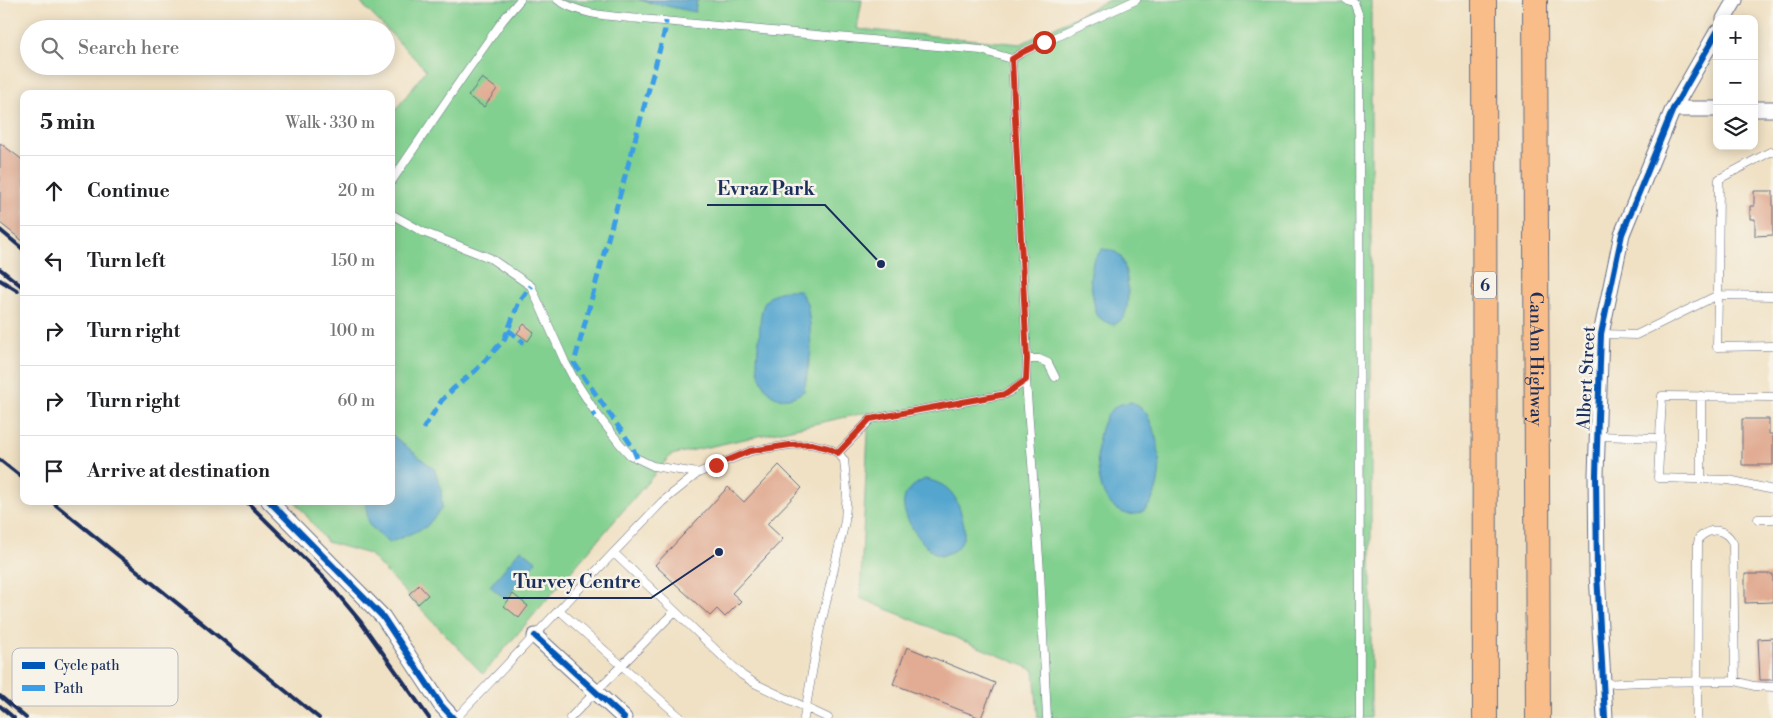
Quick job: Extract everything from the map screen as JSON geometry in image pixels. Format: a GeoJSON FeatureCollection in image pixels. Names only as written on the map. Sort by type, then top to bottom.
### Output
{"type":"FeatureCollection","features":[{"type":"Feature","properties":{"kind":"main road","name":"6"},"geometry":{"type":"LineString","coordinates":[[1484,0],[1485,718]]}},
{"type":"Feature","properties":{"kind":"main road","name":"CanAm Highway"},"geometry":{"type":"LineString","coordinates":[[1535,0],[1538,718]]}},
{"type":"Feature","properties":{"kind":"street"},"geometry":{"type":"LineString","coordinates":[[1726,15],[1735,0]]}},
{"type":"Feature","properties":{"kind":"street","name":"Albert Street"},"geometry":{"type":"LineString","coordinates":[[1605,718],[1597,573],[1601,334],[1622,234],[1673,109],[1713,39]]}},
{"type":"Feature","properties":{"kind":"street"},"geometry":{"type":"LineString","coordinates":[[1673,109],[1713,109]]}},
{"type":"Feature","properties":{"kind":"street"},"geometry":{"type":"LineString","coordinates":[[1758,109],[1773,109]]}},
{"type":"Feature","properties":{"kind":"street"},"geometry":{"type":"LineString","coordinates":[[273,505],[383,617],[441,705],[454,718]]}},
{"type":"Feature","properties":{"kind":"street"},"geometry":{"type":"LineString","coordinates":[[535,636],[624,718]]}},
{"type":"Feature","properties":{"kind":"lane"},"geometry":{"type":"LineString","coordinates":[[395,176],[503,20],[520,0]]}},
{"type":"Feature","properties":{"kind":"lane"},"geometry":{"type":"LineString","coordinates":[[558,0],[578,11],[588,13],[981,50],[1012,59],[1023,52],[1136,0]]}},
{"type":"Feature","properties":{"kind":"lane"},"geometry":{"type":"LineString","coordinates":[[1347,0],[1354,2],[1359,16],[1360,718]]}},
{"type":"Feature","properties":{"kind":"lane"},"geometry":{"type":"LineString","coordinates":[[1012,59],[1027,359],[1026,380],[1040,572],[1047,718]]}},
{"type":"Feature","properties":{"kind":"lane"},"geometry":{"type":"LineString","coordinates":[[1773,152],[1718,179],[1718,347],[1773,346]]}},
{"type":"Feature","properties":{"kind":"lane"},"geometry":{"type":"LineString","coordinates":[[395,216],[423,232],[490,258],[531,286],[564,362],[596,413],[620,444],[630,455],[653,466],[698,473]]}},
{"type":"Feature","properties":{"kind":"lane"},"geometry":{"type":"LineString","coordinates":[[1601,334],[1636,335],[1718,295],[1773,296]]}},
{"type":"Feature","properties":{"kind":"lane"},"geometry":{"type":"LineString","coordinates":[[1027,359],[1039,359],[1048,363],[1055,377]]}},
{"type":"Feature","properties":{"kind":"lane"},"geometry":{"type":"LineString","coordinates":[[838,453],[870,419],[1006,394],[1026,380]]}},
{"type":"Feature","properties":{"kind":"lane"},"geometry":{"type":"LineString","coordinates":[[1773,397],[1662,396],[1658,478],[1729,480],[1773,490]]}},
{"type":"Feature","properties":{"kind":"lane"},"geometry":{"type":"LineString","coordinates":[[1700,479],[1701,396]]}},
{"type":"Feature","properties":{"kind":"lane"},"geometry":{"type":"LineString","coordinates":[[1598,436],[1660,438]]}},
{"type":"Feature","properties":{"kind":"lane"},"geometry":{"type":"LineString","coordinates":[[454,718],[662,502],[698,473],[750,451],[811,444],[828,448],[838,453],[844,460],[847,489],[844,521],[819,633],[804,718]]}},
{"type":"Feature","properties":{"kind":"lane"},"geometry":{"type":"LineString","coordinates":[[1758,520],[1773,520]]}},
{"type":"Feature","properties":{"kind":"lane"},"geometry":{"type":"LineString","coordinates":[[1697,718],[1698,543],[1699,538],[1704,533],[1716,530],[1725,533],[1733,543],[1735,681]]}},
{"type":"Feature","properties":{"kind":"lane"},"geometry":{"type":"LineString","coordinates":[[614,553],[742,675],[756,684],[828,718]]}},
{"type":"Feature","properties":{"kind":"lane"},"geometry":{"type":"LineString","coordinates":[[559,610],[681,718]]}},
{"type":"Feature","properties":{"kind":"lane"},"geometry":{"type":"LineString","coordinates":[[570,718],[675,611]]}},
{"type":"Feature","properties":{"kind":"lane"},"geometry":{"type":"LineString","coordinates":[[1602,684],[1735,681],[1754,686],[1773,686]]}},
{"type":"Feature","properties":{"kind":"green space"},"geometry":{"type":"Polygon","coordinates":[[[358,0],[862,0],[857,29],[1021,44],[1109,0],[1371,0],[1371,718],[1038,718],[1034,670],[860,598],[869,412],[671,455],[483,674],[369,554],[327,542],[298,505],[395,505],[395,111],[426,70],[395,38],[395,20],[377,20],[358,0]]]}},
{"type":"Feature","properties":{"kind":"water"},"geometry":{"type":"Polygon","coordinates":[[[639,0],[697,0],[695,12],[639,0]]]}},
{"type":"Feature","properties":{"kind":"water"},"geometry":{"type":"Polygon","coordinates":[[[1102,249],[1114,251],[1120,256],[1127,280],[1128,298],[1126,313],[1122,319],[1113,325],[1096,315],[1090,279],[1093,261],[1102,249]]]}},
{"type":"Feature","properties":{"kind":"water"},"geometry":{"type":"Polygon","coordinates":[[[789,290],[799,290],[807,303],[811,352],[804,391],[796,396],[781,398],[769,392],[764,386],[758,369],[757,354],[764,305],[773,295],[789,290]]]}},
{"type":"Feature","properties":{"kind":"water"},"geometry":{"type":"Polygon","coordinates":[[[1132,402],[1141,408],[1148,417],[1157,440],[1160,462],[1158,483],[1151,502],[1140,513],[1126,514],[1113,507],[1104,494],[1098,473],[1097,460],[1103,422],[1117,406],[1132,402]]]}},
{"type":"Feature","properties":{"kind":"water"},"geometry":{"type":"Polygon","coordinates":[[[395,437],[434,469],[441,487],[442,508],[426,527],[389,543],[369,525],[366,505],[395,505],[395,437]]]}},
{"type":"Feature","properties":{"kind":"water"},"geometry":{"type":"Polygon","coordinates":[[[925,479],[934,481],[947,488],[955,498],[964,524],[962,541],[952,552],[941,556],[934,553],[920,538],[911,526],[905,512],[905,496],[909,490],[925,479]]]}},
{"type":"Feature","properties":{"kind":"water"},"geometry":{"type":"Polygon","coordinates":[[[521,549],[536,561],[505,599],[490,586],[521,549]]]}},
{"type":"Feature","properties":{"kind":"building"},"geometry":{"type":"Polygon","coordinates":[[[482,78],[497,89],[484,107],[468,96],[482,78]]]}},
{"type":"Feature","properties":{"kind":"building"},"geometry":{"type":"Polygon","coordinates":[[[0,143],[20,158],[20,239],[0,223],[0,143]]]}},
{"type":"Feature","properties":{"kind":"building"},"geometry":{"type":"Polygon","coordinates":[[[1754,191],[1773,191],[1773,235],[1755,236],[1755,219],[1750,219],[1750,206],[1754,206],[1754,191]]]}},
{"type":"Feature","properties":{"kind":"building"},"geometry":{"type":"Polygon","coordinates":[[[524,324],[534,332],[528,341],[517,333],[524,324]]]}},
{"type":"Feature","properties":{"kind":"building"},"geometry":{"type":"Polygon","coordinates":[[[1742,419],[1769,419],[1769,434],[1773,434],[1773,465],[1742,465],[1742,419]]]}},
{"type":"Feature","properties":{"kind":"building"},"geometry":{"type":"Polygon","coordinates":[[[779,465],[802,488],[767,524],[783,539],[732,593],[741,601],[725,617],[717,609],[710,616],[655,565],[728,487],[744,502],[779,465]]]}},
{"type":"Feature","properties":{"kind":"building"},"geometry":{"type":"Polygon","coordinates":[[[1745,574],[1773,574],[1773,602],[1745,603],[1745,574]]]}},
{"type":"Feature","properties":{"kind":"building"},"geometry":{"type":"Polygon","coordinates":[[[419,585],[428,595],[418,604],[409,594],[419,585]]]}},
{"type":"Feature","properties":{"kind":"building"},"geometry":{"type":"Polygon","coordinates":[[[513,594],[528,606],[519,618],[504,606],[513,594]]]}},
{"type":"Feature","properties":{"kind":"building"},"geometry":{"type":"Polygon","coordinates":[[[1773,638],[1773,680],[1760,680],[1758,639],[1773,638]]]}},
{"type":"Feature","properties":{"kind":"building"},"geometry":{"type":"Polygon","coordinates":[[[907,647],[995,683],[981,718],[893,684],[907,647]]]}},
{"type":"Feature","properties":{"kind":"railway"},"geometry":{"type":"LineString","coordinates":[[0,230],[20,247]]}},
{"type":"Feature","properties":{"kind":"railway"},"geometry":{"type":"LineString","coordinates":[[0,269],[20,285]]}},
{"type":"Feature","properties":{"kind":"railway"},"geometry":{"type":"LineString","coordinates":[[0,280],[18,291]]}},
{"type":"Feature","properties":{"kind":"railway"},"geometry":{"type":"LineString","coordinates":[[0,460],[20,476]]}},
{"type":"Feature","properties":{"kind":"railway"},"geometry":{"type":"LineString","coordinates":[[56,505],[319,718]]}},
{"type":"Feature","properties":{"kind":"railway"},"geometry":{"type":"LineString","coordinates":[[250,505],[325,579],[360,621],[429,718]]}},
{"type":"Feature","properties":{"kind":"railway"},"geometry":{"type":"LineString","coordinates":[[0,696],[26,718]]}},
{"type":"Feature","properties":{"kind":"railway"},"geometry":{"type":"LineString","coordinates":[[0,706],[14,718]]}},
{"type":"Feature","properties":{"kind":"marked path"},"geometry":{"type":"LineString","coordinates":[[637,458],[632,446],[574,363],[666,21]]}},
{"type":"Feature","properties":{"kind":"marked path"},"geometry":{"type":"LineString","coordinates":[[423,429],[442,400],[476,370],[504,340],[519,302],[531,286]]}},
{"type":"Feature","properties":{"kind":"marked path"},"geometry":{"type":"LineString","coordinates":[[508,330],[524,343]]}},
{"type":"Feature","properties":{"kind":"marked path"},"geometry":{"type":"LineString","coordinates":[[592,416],[596,413]]}},
{"type":"Feature","properties":{"kind":"cycle path"},"geometry":{"type":"LineString","coordinates":[[1605,718],[1597,573],[1596,474],[1601,334],[1622,234],[1673,109],[1713,39]]}},
{"type":"Feature","properties":{"kind":"cycle path"},"geometry":{"type":"LineString","coordinates":[[273,505],[383,617],[441,705],[453,718]]}},
{"type":"Feature","properties":{"kind":"cycle path"},"geometry":{"type":"LineString","coordinates":[[535,636],[624,718]]}},
{"type":"Feature","properties":{"kind":"place","name":"Evraz Park"},"geometry":{"type":"Point","coordinates":[881,264]}},
{"type":"Feature","properties":{"kind":"place","name":"Turvey Centre"},"geometry":{"type":"Point","coordinates":[719,552]}},
{"type":"Feature","properties":{"kind":"route"},"geometry":{"type":"LineString","coordinates":[[716,465],[750,451],[790,445],[811,444],[828,448],[838,453],[870,419],[1006,394],[1026,380],[1027,359],[1012,59],[1044,42]]}}]}
